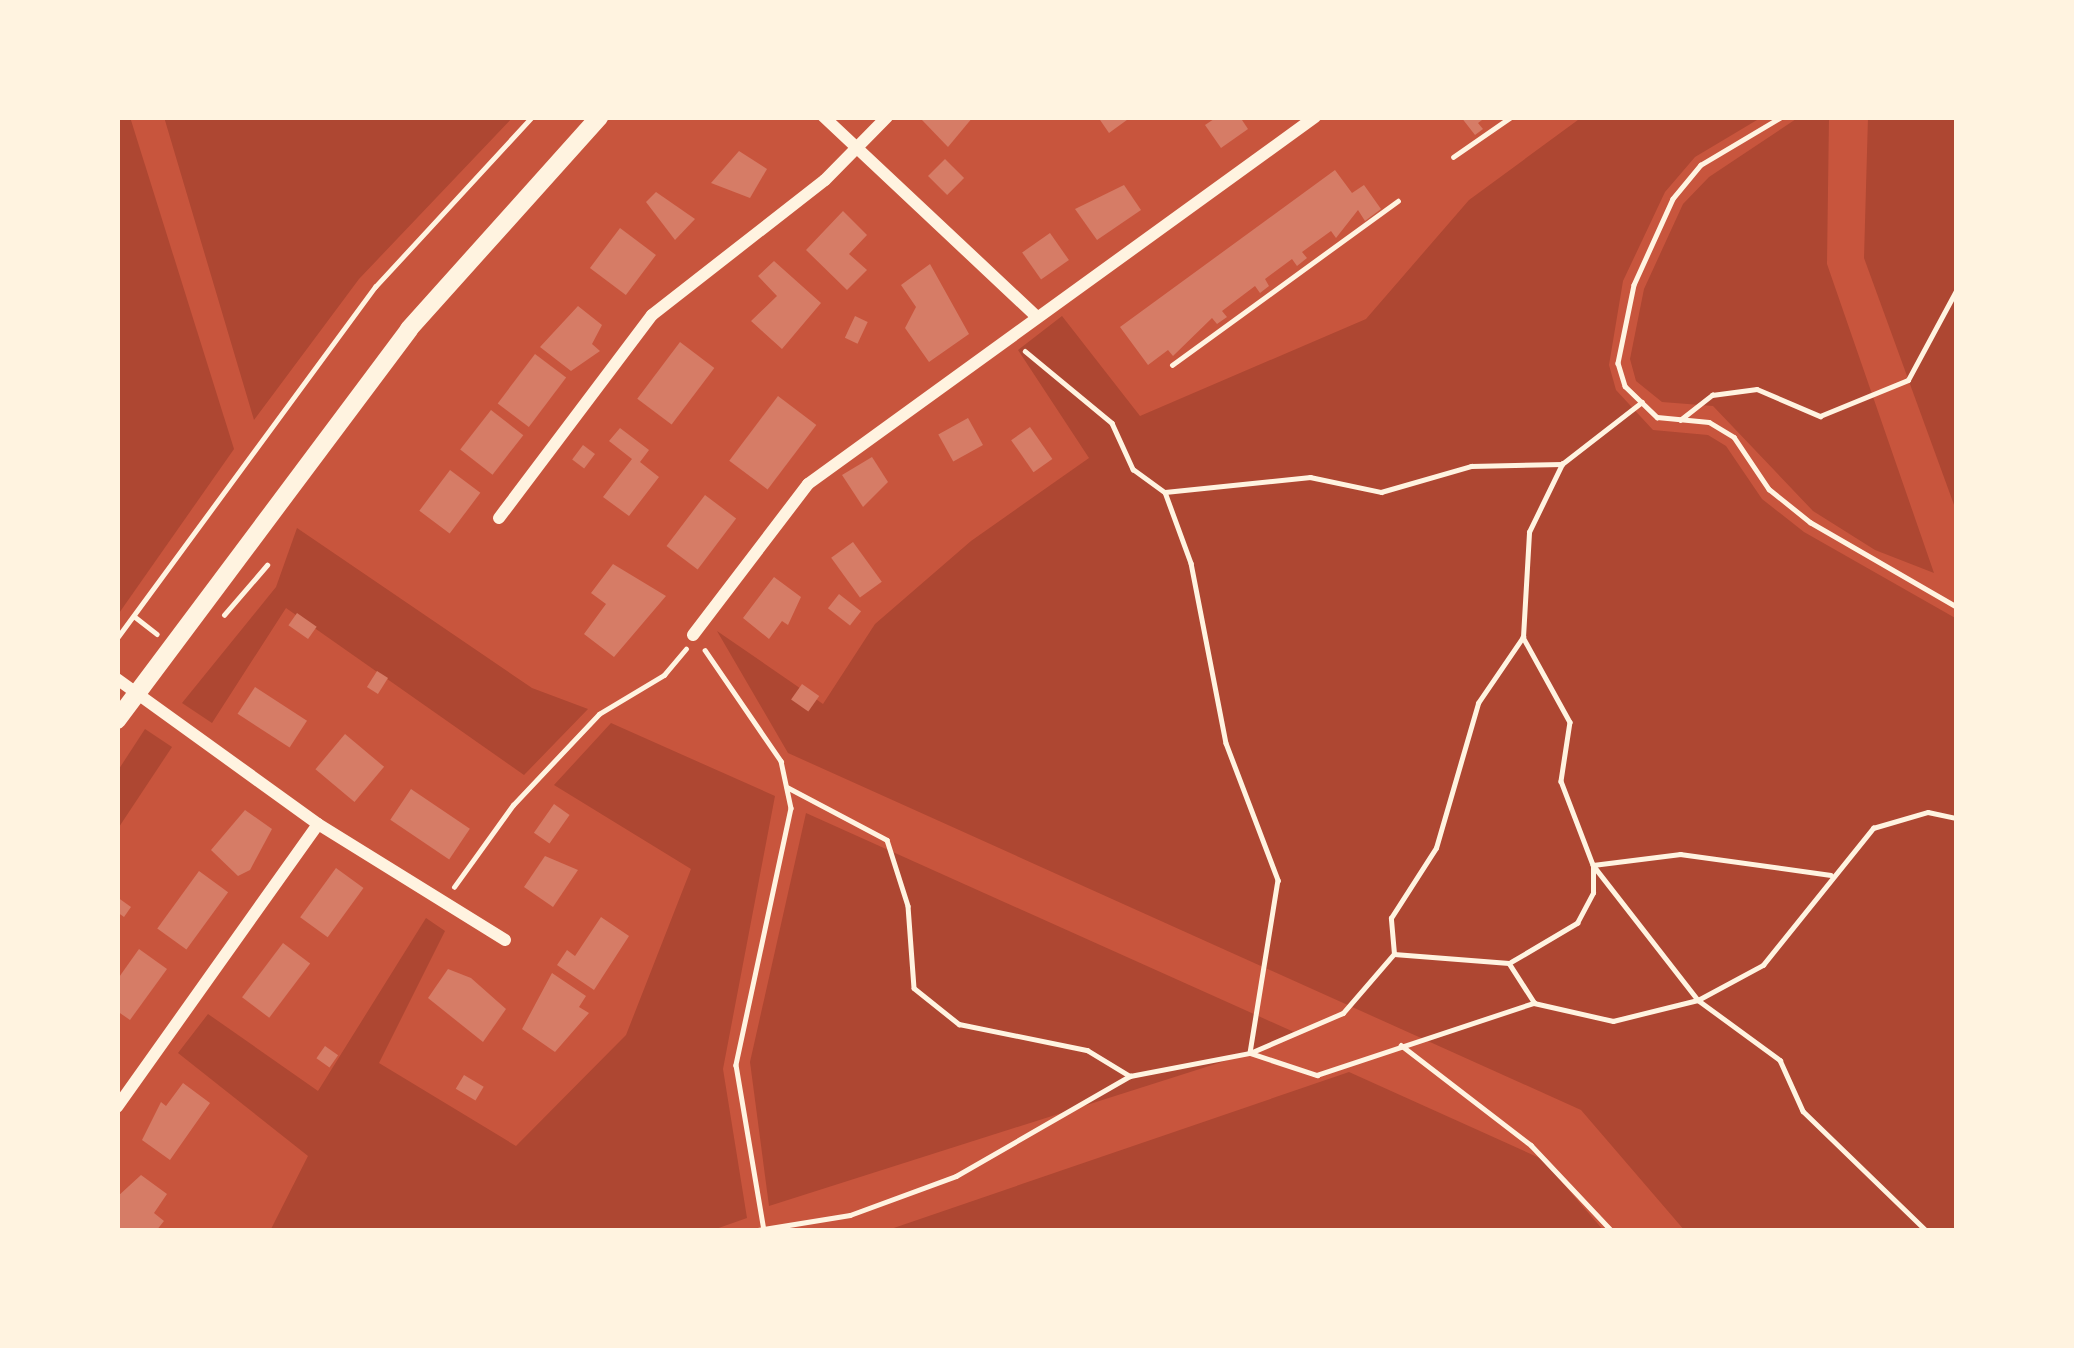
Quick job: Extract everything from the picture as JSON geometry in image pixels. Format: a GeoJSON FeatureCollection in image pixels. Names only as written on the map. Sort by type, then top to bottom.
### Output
{"type":"FeatureCollection","features":[{"type":"Feature","properties":{"kind":"main road"},"geometry":{"type":"LineString","coordinates":[[117,720],[410,329],[599,117]]}},
{"type":"Feature","properties":{"kind":"street"},"geometry":{"type":"LineString","coordinates":[[824,117],[1036,317]]}},
{"type":"Feature","properties":{"kind":"street"},"geometry":{"type":"LineString","coordinates":[[499,518],[652,315],[887,117]]}},
{"type":"Feature","properties":{"kind":"street"},"geometry":{"type":"LineString","coordinates":[[693,635],[808,484],[1315,117]]}},
{"type":"Feature","properties":{"kind":"street"},"geometry":{"type":"LineString","coordinates":[[117,679],[318,824],[505,940]]}},
{"type":"Feature","properties":{"kind":"street"},"geometry":{"type":"LineString","coordinates":[[117,1107],[318,824]]}},
{"type":"Feature","properties":{"kind":"path"},"geometry":{"type":"LineString","coordinates":[[117,638],[376,287],[532,117]]}},
{"type":"Feature","properties":{"kind":"path"},"geometry":{"type":"LineString","coordinates":[[1453,158],[1511,117]]}},
{"type":"Feature","properties":{"kind":"path"},"geometry":{"type":"LineString","coordinates":[[1782,117],[1701,165],[1673,199],[1634,285],[1621,348],[1625,386],[1657,417],[1709,422],[1734,437],[1769,489],[1810,522],[1957,607]]}},
{"type":"Feature","properties":{"kind":"path"},"geometry":{"type":"LineString","coordinates":[[1172,364],[1398,201]]}},
{"type":"Feature","properties":{"kind":"path"},"geometry":{"type":"LineString","coordinates":[[1680,420],[1712,395],[1757,389],[1820,416],[1908,380],[1957,289]]}},
{"type":"Feature","properties":{"kind":"path"},"geometry":{"type":"LineString","coordinates":[[1013,334],[1028,356],[1100,409],[1133,469],[1165,492],[1191,563],[1226,743],[1278,880],[1250,1053]]}},
{"type":"Feature","properties":{"kind":"path"},"geometry":{"type":"LineString","coordinates":[[752,1231],[850,1215],[956,1176],[1130,1076],[1250,1053],[1343,1013],[1394,954],[1391,918],[1436,848],[1478,703],[1523,637],[1529,532],[1562,464],[1642,402]]}},
{"type":"Feature","properties":{"kind":"path"},"geometry":{"type":"LineString","coordinates":[[1165,492],[1310,477],[1381,492],[1471,466],[1562,464]]}},
{"type":"Feature","properties":{"kind":"path"},"geometry":{"type":"LineString","coordinates":[[444,901],[513,805],[599,714],[664,675],[693,635],[781,761],[791,808],[736,1065],[764,1229]]}},
{"type":"Feature","properties":{"kind":"path"},"geometry":{"type":"LineString","coordinates":[[1523,637],[1570,722],[1562,781],[1593,865],[1698,1000],[1780,1060],[1803,1111],[1928,1231]]}},
{"type":"Feature","properties":{"kind":"path"},"geometry":{"type":"LineString","coordinates":[[787,787],[887,840],[908,906],[914,988],[959,1024],[1087,1050],[1130,1076]]}},
{"type":"Feature","properties":{"kind":"path"},"geometry":{"type":"LineString","coordinates":[[1250,1053],[1317,1075],[1534,1003],[1613,1021],[1698,1000],[1763,965],[1873,828],[1928,812],[1957,818]]}},
{"type":"Feature","properties":{"kind":"path"},"geometry":{"type":"LineString","coordinates":[[1593,865],[1680,854],[1831,875]]}},
{"type":"Feature","properties":{"kind":"path"},"geometry":{"type":"LineString","coordinates":[[1394,954],[1510,963],[1577,923],[1593,892],[1593,865]]}},
{"type":"Feature","properties":{"kind":"path"},"geometry":{"type":"LineString","coordinates":[[1510,963],[1534,1003]]}},
{"type":"Feature","properties":{"kind":"path"},"geometry":{"type":"LineString","coordinates":[[1400,1044],[1531,1145],[1612,1231]]}},
{"type":"Feature","properties":{"kind":"shaded area"},"geometry":{"type":"Polygon","coordinates":[[[117,117],[130,117],[234,449],[117,616],[117,117]]]}},
{"type":"Feature","properties":{"kind":"shaded area"},"geometry":{"type":"Polygon","coordinates":[[[164,117],[513,117],[359,279],[254,420],[164,117]]]}},
{"type":"Feature","properties":{"kind":"shaded area"},"geometry":{"type":"Polygon","coordinates":[[[1582,117],[1762,117],[1695,157],[1665,192],[1623,281],[1609,365],[1616,390],[1653,430],[1708,435],[1726,446],[1762,499],[1804,532],[1957,619],[1957,1231],[1685,1231],[1581,1110],[788,753],[717,631],[823,704],[875,624],[971,541],[1089,458],[1018,350],[1062,316],[1140,416],[1366,319],[1469,200],[1582,117]]]}},
{"type":"Feature","properties":{"kind":"shaded area"},"geometry":{"type":"Polygon","coordinates":[[[1799,117],[1829,117],[1827,264],[1934,573],[1875,550],[1813,511],[1713,406],[1662,402],[1636,381],[1630,359],[1644,289],[1683,204],[1709,177],[1799,117]]]}},
{"type":"Feature","properties":{"kind":"shaded area"},"geometry":{"type":"Polygon","coordinates":[[[1868,117],[1957,117],[1957,513],[1864,258],[1868,117]]]}},
{"type":"Feature","properties":{"kind":"shaded area"},"geometry":{"type":"Polygon","coordinates":[[[297,528],[532,688],[588,709],[524,775],[286,608],[212,723],[182,703],[276,587],[297,528]]]}},
{"type":"Feature","properties":{"kind":"shaded area"},"geometry":{"type":"Polygon","coordinates":[[[611,723],[775,796],[723,1069],[747,1218],[710,1231],[270,1231],[308,1156],[178,1053],[208,1014],[318,1091],[426,918],[445,931],[379,1063],[516,1146],[626,1035],[691,869],[554,785],[611,723]]]}},
{"type":"Feature","properties":{"kind":"shaded area"},"geometry":{"type":"Polygon","coordinates":[[[145,729],[172,747],[117,830],[117,772],[145,729]]]}},
{"type":"Feature","properties":{"kind":"shaded area"},"geometry":{"type":"Polygon","coordinates":[[[806,813],[1294,1032],[1250,1053],[769,1206],[750,1062],[806,813]]]}},
{"type":"Feature","properties":{"kind":"shaded area"},"geometry":{"type":"Polygon","coordinates":[[[1349,1072],[1542,1159],[1604,1231],[885,1231],[1349,1072]]]}},
{"type":"Feature","properties":{"kind":"building"},"geometry":{"type":"Polygon","coordinates":[[[925,117],[973,117],[948,147],[922,120],[925,117]]]}},
{"type":"Feature","properties":{"kind":"building"},"geometry":{"type":"Polygon","coordinates":[[[1098,117],[1131,117],[1109,133],[1098,117]]]}},
{"type":"Feature","properties":{"kind":"building"},"geometry":{"type":"Polygon","coordinates":[[[1217,117],[1240,117],[1248,129],[1221,148],[1205,125],[1217,117]]]}},
{"type":"Feature","properties":{"kind":"building"},"geometry":{"type":"Polygon","coordinates":[[[1461,117],[1486,117],[1478,123],[1483,129],[1475,135],[1461,117]]]}},
{"type":"Feature","properties":{"kind":"building"},"geometry":{"type":"Polygon","coordinates":[[[739,151],[767,169],[750,198],[711,183],[739,151]]]}},
{"type":"Feature","properties":{"kind":"building"},"geometry":{"type":"Polygon","coordinates":[[[945,159],[964,178],[947,195],[928,176],[945,159]]]}},
{"type":"Feature","properties":{"kind":"building"},"geometry":{"type":"Polygon","coordinates":[[[1335,170],[1352,193],[1364,185],[1381,209],[1365,221],[1358,210],[1336,238],[1331,231],[1302,252],[1307,258],[1297,266],[1292,259],[1265,279],[1269,286],[1260,293],[1255,286],[1222,311],[1227,317],[1217,324],[1212,318],[1173,356],[1168,350],[1148,365],[1120,327],[1335,170]]]}},
{"type":"Feature","properties":{"kind":"building"},"geometry":{"type":"Polygon","coordinates":[[[1124,185],[1141,210],[1097,240],[1075,209],[1124,185]]]}},
{"type":"Feature","properties":{"kind":"building"},"geometry":{"type":"Polygon","coordinates":[[[656,192],[695,219],[675,240],[646,202],[656,192]]]}},
{"type":"Feature","properties":{"kind":"building"},"geometry":{"type":"Polygon","coordinates":[[[843,211],[867,235],[849,254],[867,270],[847,290],[806,250],[843,211]]]}},
{"type":"Feature","properties":{"kind":"building"},"geometry":{"type":"Polygon","coordinates":[[[620,228],[656,255],[626,295],[590,268],[620,228]]]}},
{"type":"Feature","properties":{"kind":"building"},"geometry":{"type":"Polygon","coordinates":[[[1050,233],[1069,260],[1041,280],[1022,253],[1050,233]]]}},
{"type":"Feature","properties":{"kind":"building"},"geometry":{"type":"Polygon","coordinates":[[[774,261],[821,303],[782,349],[751,321],[777,296],[758,276],[774,261]]]}},
{"type":"Feature","properties":{"kind":"building"},"geometry":{"type":"Polygon","coordinates":[[[930,264],[969,334],[929,362],[905,328],[916,307],[901,285],[930,264]]]}},
{"type":"Feature","properties":{"kind":"building"},"geometry":{"type":"Polygon","coordinates":[[[578,306],[602,325],[592,344],[600,351],[571,371],[540,347],[578,306]]]}},
{"type":"Feature","properties":{"kind":"building"},"geometry":{"type":"Polygon","coordinates":[[[855,316],[868,322],[858,344],[845,338],[855,316]]]}},
{"type":"Feature","properties":{"kind":"building"},"geometry":{"type":"Polygon","coordinates":[[[680,342],[714,368],[672,425],[637,399],[680,342]]]}},
{"type":"Feature","properties":{"kind":"building"},"geometry":{"type":"Polygon","coordinates":[[[535,354],[566,377],[529,427],[498,404],[535,354]]]}},
{"type":"Feature","properties":{"kind":"building"},"geometry":{"type":"Polygon","coordinates":[[[778,396],[816,425],[768,490],[729,461],[778,396]]]}},
{"type":"Feature","properties":{"kind":"building"},"geometry":{"type":"Polygon","coordinates":[[[491,410],[523,435],[493,475],[460,449],[491,410]]]}},
{"type":"Feature","properties":{"kind":"building"},"geometry":{"type":"Polygon","coordinates":[[[968,418],[983,445],[953,462],[938,434],[968,418]]]}},
{"type":"Feature","properties":{"kind":"building"},"geometry":{"type":"Polygon","coordinates":[[[1030,427],[1052,459],[1034,472],[1011,440],[1030,427]]]}},
{"type":"Feature","properties":{"kind":"building"},"geometry":{"type":"Polygon","coordinates":[[[620,428],[649,450],[640,462],[659,477],[629,516],[603,497],[632,459],[609,441],[620,428]]]}},
{"type":"Feature","properties":{"kind":"building"},"geometry":{"type":"Polygon","coordinates":[[[583,445],[595,454],[584,468],[572,459],[583,445]]]}},
{"type":"Feature","properties":{"kind":"building"},"geometry":{"type":"Polygon","coordinates":[[[872,457],[888,482],[863,507],[842,475],[872,457]]]}},
{"type":"Feature","properties":{"kind":"building"},"geometry":{"type":"Polygon","coordinates":[[[450,470],[480,493],[450,534],[419,511],[450,470]]]}},
{"type":"Feature","properties":{"kind":"building"},"geometry":{"type":"Polygon","coordinates":[[[705,495],[736,518],[698,570],[666,546],[705,495]]]}},
{"type":"Feature","properties":{"kind":"building"},"geometry":{"type":"Polygon","coordinates":[[[853,542],[882,582],[860,598],[831,558],[853,542]]]}},
{"type":"Feature","properties":{"kind":"building"},"geometry":{"type":"Polygon","coordinates":[[[613,564],[666,596],[614,657],[584,634],[606,604],[591,593],[613,564]]]}},
{"type":"Feature","properties":{"kind":"building"},"geometry":{"type":"Polygon","coordinates":[[[774,577],[801,597],[788,625],[782,621],[769,639],[743,618],[774,577]]]}},
{"type":"Feature","properties":{"kind":"building"},"geometry":{"type":"Polygon","coordinates":[[[839,594],[861,611],[850,625],[828,608],[839,594]]]}},
{"type":"Feature","properties":{"kind":"building"},"geometry":{"type":"Polygon","coordinates":[[[297,613],[317,627],[308,639],[288,625],[297,613]]]}},
{"type":"Feature","properties":{"kind":"building"},"geometry":{"type":"Polygon","coordinates":[[[377,671],[388,678],[378,694],[367,687],[377,671]]]}},
{"type":"Feature","properties":{"kind":"building"},"geometry":{"type":"Polygon","coordinates":[[[802,684],[819,696],[808,712],[791,700],[802,684]]]}},
{"type":"Feature","properties":{"kind":"building"},"geometry":{"type":"Polygon","coordinates":[[[255,687],[307,721],[290,748],[238,714],[255,687]]]}},
{"type":"Feature","properties":{"kind":"building"},"geometry":{"type":"Polygon","coordinates":[[[345,734],[384,767],[355,802],[315,769],[345,734]]]}},
{"type":"Feature","properties":{"kind":"building"},"geometry":{"type":"Polygon","coordinates":[[[411,789],[470,829],[449,859],[390,820],[411,789]]]}},
{"type":"Feature","properties":{"kind":"building"},"geometry":{"type":"Polygon","coordinates":[[[554,804],[570,815],[549,844],[534,833],[554,804]]]}},
{"type":"Feature","properties":{"kind":"building"},"geometry":{"type":"Polygon","coordinates":[[[245,810],[272,829],[250,870],[238,876],[211,850],[245,810]]]}},
{"type":"Feature","properties":{"kind":"building"},"geometry":{"type":"Polygon","coordinates":[[[545,856],[578,870],[553,907],[524,887],[545,856]]]}},
{"type":"Feature","properties":{"kind":"building"},"geometry":{"type":"Polygon","coordinates":[[[336,868],[364,888],[328,937],[300,917],[336,868]]]}},
{"type":"Feature","properties":{"kind":"building"},"geometry":{"type":"Polygon","coordinates":[[[199,871],[228,892],[186,950],[157,928],[199,871]]]}},
{"type":"Feature","properties":{"kind":"building"},"geometry":{"type":"Polygon","coordinates":[[[117,897],[131,907],[124,917],[117,912],[117,897]]]}},
{"type":"Feature","properties":{"kind":"building"},"geometry":{"type":"Polygon","coordinates":[[[601,917],[629,936],[594,990],[557,965],[567,950],[575,956],[601,917]]]}},
{"type":"Feature","properties":{"kind":"building"},"geometry":{"type":"Polygon","coordinates":[[[283,943],[310,963],[269,1018],[242,997],[283,943]]]}},
{"type":"Feature","properties":{"kind":"building"},"geometry":{"type":"Polygon","coordinates":[[[139,949],[167,969],[130,1020],[117,1011],[117,980],[139,949]]]}},
{"type":"Feature","properties":{"kind":"building"},"geometry":{"type":"Polygon","coordinates":[[[448,969],[471,978],[506,1009],[483,1042],[428,998],[448,969]]]}},
{"type":"Feature","properties":{"kind":"building"},"geometry":{"type":"Polygon","coordinates":[[[552,973],[586,996],[579,1007],[589,1013],[555,1052],[522,1029],[552,973]]]}},
{"type":"Feature","properties":{"kind":"building"},"geometry":{"type":"Polygon","coordinates":[[[325,1046],[338,1055],[330,1067],[316,1058],[325,1046]]]}},
{"type":"Feature","properties":{"kind":"building"},"geometry":{"type":"Polygon","coordinates":[[[464,1075],[484,1087],[475,1101],[456,1089],[464,1075]]]}},
{"type":"Feature","properties":{"kind":"building"},"geometry":{"type":"Polygon","coordinates":[[[183,1083],[210,1103],[170,1160],[142,1140],[161,1102],[166,1106],[183,1083]]]}},
{"type":"Feature","properties":{"kind":"building"},"geometry":{"type":"Polygon","coordinates":[[[141,1175],[167,1194],[154,1213],[164,1221],[156,1231],[119,1231],[117,1197],[141,1175]]]}}]}
